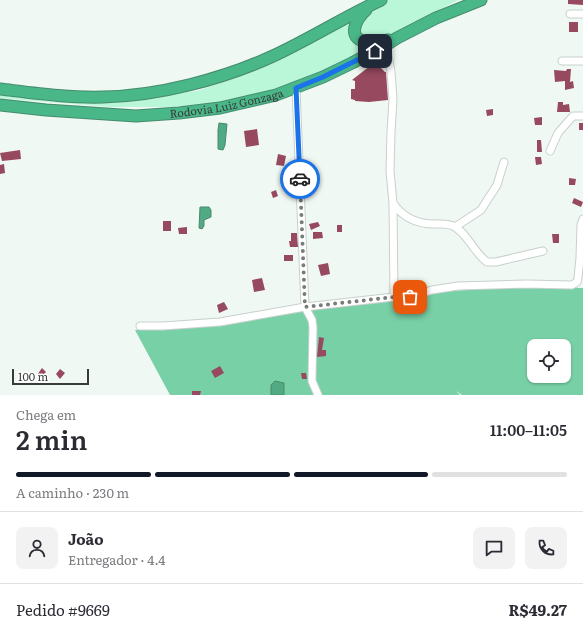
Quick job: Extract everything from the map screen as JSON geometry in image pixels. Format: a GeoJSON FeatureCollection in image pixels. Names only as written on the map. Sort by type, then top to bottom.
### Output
{"type":"FeatureCollection","features":[{"type":"Feature","properties":{"kind":"highway","name":"Rodovia Luiz Gonzaga"},"geometry":{"type":"LineString","coordinates":[[0,105],[46,110],[143,116],[179,114],[220,108],[276,95],[296,88],[386,45],[436,18],[481,0]]}},
{"type":"Feature","properties":{"kind":"highway"},"geometry":{"type":"LineString","coordinates":[[377,2],[359,17],[354,26],[356,35],[360,40],[370,43],[397,38]]}},
{"type":"Feature","properties":{"kind":"highway"},"geometry":{"type":"LineString","coordinates":[[0,89],[85,97],[104,97],[147,92],[192,84],[244,68],[272,56],[377,2]]}},
{"type":"Feature","properties":{"kind":"street"},"geometry":{"type":"LineString","coordinates":[[570,14],[583,14]]}},
{"type":"Feature","properties":{"kind":"street"},"geometry":{"type":"LineString","coordinates":[[386,45],[391,72],[393,99],[390,152],[393,203],[394,297]]}},
{"type":"Feature","properties":{"kind":"street"},"geometry":{"type":"LineString","coordinates":[[562,61],[583,62]]}},
{"type":"Feature","properties":{"kind":"street"},"geometry":{"type":"LineString","coordinates":[[296,88],[305,307],[312,320],[311,374],[314,387],[318,395]]}},
{"type":"Feature","properties":{"kind":"street"},"geometry":{"type":"LineString","coordinates":[[550,151],[558,134],[573,116],[583,116]]}},
{"type":"Feature","properties":{"kind":"street"},"geometry":{"type":"LineString","coordinates":[[455,227],[481,210],[497,185],[504,162]]}},
{"type":"Feature","properties":{"kind":"street"},"geometry":{"type":"LineString","coordinates":[[393,203],[402,214],[414,221],[422,223],[450,224],[460,230],[476,252],[484,260],[490,263],[516,258],[543,250]]}},
{"type":"Feature","properties":{"kind":"street"},"geometry":{"type":"LineString","coordinates":[[140,326],[220,322],[305,307],[394,297],[410,297],[432,290],[458,286],[526,284],[572,285],[577,282],[578,278],[582,235],[581,225],[583,219]]}},
{"type":"Feature","properties":{"kind":"shaded area"},"geometry":{"type":"Polygon","coordinates":[[[387,0],[458,0],[386,38],[365,37],[360,34],[358,28],[361,21],[376,6],[387,0]]]}},
{"type":"Feature","properties":{"kind":"shaded area"},"geometry":{"type":"Polygon","coordinates":[[[352,19],[350,31],[352,38],[359,44],[369,49],[303,81],[218,104],[167,107],[111,107],[0,98],[0,93],[124,99],[197,91],[230,80],[282,58],[352,19]]]}},
{"type":"Feature","properties":{"kind":"shaded area"},"geometry":{"type":"Polygon","coordinates":[[[219,123],[227,124],[225,145],[223,150],[218,149],[219,123]]]}},
{"type":"Feature","properties":{"kind":"shaded area"},"geometry":{"type":"Polygon","coordinates":[[[200,207],[209,207],[211,210],[211,217],[204,220],[204,226],[202,229],[199,228],[200,207]]]}},
{"type":"Feature","properties":{"kind":"shaded area"},"geometry":{"type":"Polygon","coordinates":[[[511,286],[583,288],[583,395],[462,395],[456,391],[460,395],[170,395],[135,330],[226,325],[287,313],[420,294],[511,286]]]}},
{"type":"Feature","properties":{"kind":"shaded area"},"geometry":{"type":"Polygon","coordinates":[[[275,381],[284,383],[284,395],[271,395],[271,385],[275,381]]]}},
{"type":"Feature","properties":{"kind":"building"},"geometry":{"type":"Polygon","coordinates":[[[568,0],[583,0],[583,5],[568,4],[568,0]]]}},
{"type":"Feature","properties":{"kind":"building"},"geometry":{"type":"Polygon","coordinates":[[[569,22],[578,22],[578,32],[569,32],[569,22]]]}},
{"type":"Feature","properties":{"kind":"building"},"geometry":{"type":"Polygon","coordinates":[[[375,62],[386,72],[388,100],[369,102],[355,101],[351,99],[351,89],[355,89],[355,81],[352,80],[375,62]]]}},
{"type":"Feature","properties":{"kind":"building"},"geometry":{"type":"Polygon","coordinates":[[[567,69],[571,69],[570,82],[573,81],[574,88],[565,90],[565,81],[555,82],[554,70],[566,71],[567,69]]]}},
{"type":"Feature","properties":{"kind":"building"},"geometry":{"type":"Polygon","coordinates":[[[558,102],[563,102],[563,105],[569,104],[570,112],[557,112],[558,102]]]}},
{"type":"Feature","properties":{"kind":"building"},"geometry":{"type":"Polygon","coordinates":[[[493,109],[493,115],[487,116],[486,110],[493,109]]]}},
{"type":"Feature","properties":{"kind":"building"},"geometry":{"type":"Polygon","coordinates":[[[542,117],[542,125],[535,125],[534,118],[542,117]]]}},
{"type":"Feature","properties":{"kind":"building"},"geometry":{"type":"Polygon","coordinates":[[[579,123],[583,123],[583,130],[579,130],[579,123]]]}},
{"type":"Feature","properties":{"kind":"building"},"geometry":{"type":"Polygon","coordinates":[[[257,129],[259,145],[246,147],[244,131],[257,129]]]}},
{"type":"Feature","properties":{"kind":"building"},"geometry":{"type":"Polygon","coordinates":[[[537,140],[541,140],[542,152],[537,152],[537,140]]]}},
{"type":"Feature","properties":{"kind":"building"},"geometry":{"type":"Polygon","coordinates":[[[20,150],[21,159],[2,161],[0,153],[20,150]]]}},
{"type":"Feature","properties":{"kind":"building"},"geometry":{"type":"Polygon","coordinates":[[[278,154],[286,156],[284,166],[276,165],[278,154]]]}},
{"type":"Feature","properties":{"kind":"building"},"geometry":{"type":"Polygon","coordinates":[[[535,157],[541,157],[542,164],[536,165],[535,157]]]}},
{"type":"Feature","properties":{"kind":"building"},"geometry":{"type":"Polygon","coordinates":[[[4,164],[5,173],[0,174],[0,165],[4,164]]]}},
{"type":"Feature","properties":{"kind":"building"},"geometry":{"type":"Polygon","coordinates":[[[569,178],[576,179],[575,185],[569,185],[569,178]]]}},
{"type":"Feature","properties":{"kind":"building"},"geometry":{"type":"Polygon","coordinates":[[[276,190],[278,196],[273,198],[271,192],[276,190]]]}},
{"type":"Feature","properties":{"kind":"building"},"geometry":{"type":"Polygon","coordinates":[[[574,198],[583,202],[581,207],[572,203],[574,198]]]}},
{"type":"Feature","properties":{"kind":"building"},"geometry":{"type":"Polygon","coordinates":[[[163,221],[171,221],[171,231],[163,231],[163,221]]]}},
{"type":"Feature","properties":{"kind":"building"},"geometry":{"type":"Polygon","coordinates":[[[318,222],[320,226],[311,230],[309,224],[318,222]]]}},
{"type":"Feature","properties":{"kind":"building"},"geometry":{"type":"Polygon","coordinates":[[[337,225],[342,225],[342,232],[337,232],[337,225]]]}},
{"type":"Feature","properties":{"kind":"building"},"geometry":{"type":"Polygon","coordinates":[[[187,227],[187,234],[179,234],[178,228],[187,227]]]}},
{"type":"Feature","properties":{"kind":"building"},"geometry":{"type":"Polygon","coordinates":[[[313,232],[322,232],[323,238],[313,239],[313,232]]]}},
{"type":"Feature","properties":{"kind":"building"},"geometry":{"type":"Polygon","coordinates":[[[291,233],[297,233],[298,247],[290,247],[289,241],[291,241],[291,233]]]}},
{"type":"Feature","properties":{"kind":"building"},"geometry":{"type":"Polygon","coordinates":[[[552,234],[559,234],[559,243],[553,243],[552,234]]]}},
{"type":"Feature","properties":{"kind":"building"},"geometry":{"type":"Polygon","coordinates":[[[284,255],[293,255],[293,261],[284,261],[284,255]]]}},
{"type":"Feature","properties":{"kind":"building"},"geometry":{"type":"Polygon","coordinates":[[[328,263],[330,274],[321,276],[318,265],[328,263]]]}},
{"type":"Feature","properties":{"kind":"building"},"geometry":{"type":"Polygon","coordinates":[[[262,278],[265,290],[254,292],[252,280],[262,278]]]}},
{"type":"Feature","properties":{"kind":"building"},"geometry":{"type":"Polygon","coordinates":[[[224,302],[228,309],[219,313],[217,305],[224,302]]]}},
{"type":"Feature","properties":{"kind":"building"},"geometry":{"type":"Polygon","coordinates":[[[319,337],[324,338],[322,350],[326,350],[326,356],[317,357],[319,337]]]}},
{"type":"Feature","properties":{"kind":"building"},"geometry":{"type":"Polygon","coordinates":[[[220,366],[224,373],[215,378],[211,371],[220,366]]]}},
{"type":"Feature","properties":{"kind":"building"},"geometry":{"type":"Polygon","coordinates":[[[42,368],[46,372],[41,378],[37,375],[42,368]]]}},
{"type":"Feature","properties":{"kind":"building"},"geometry":{"type":"Polygon","coordinates":[[[60,369],[65,373],[60,379],[56,374],[60,369]]]}},
{"type":"Feature","properties":{"kind":"building"},"geometry":{"type":"Polygon","coordinates":[[[301,373],[306,373],[307,379],[302,379],[301,373]]]}},
{"type":"Feature","properties":{"kind":"building"},"geometry":{"type":"Polygon","coordinates":[[[192,391],[201,391],[200,395],[192,395],[192,391]]]}},
{"type":"Feature","properties":{"kind":"way so far"},"geometry":{"type":"LineString","coordinates":[[300,179],[305,307],[394,297],[410,297]]}},
{"type":"Feature","properties":{"kind":"route"},"geometry":{"type":"LineString","coordinates":[[300,179],[296,88],[323,77],[375,51]]}}]}
